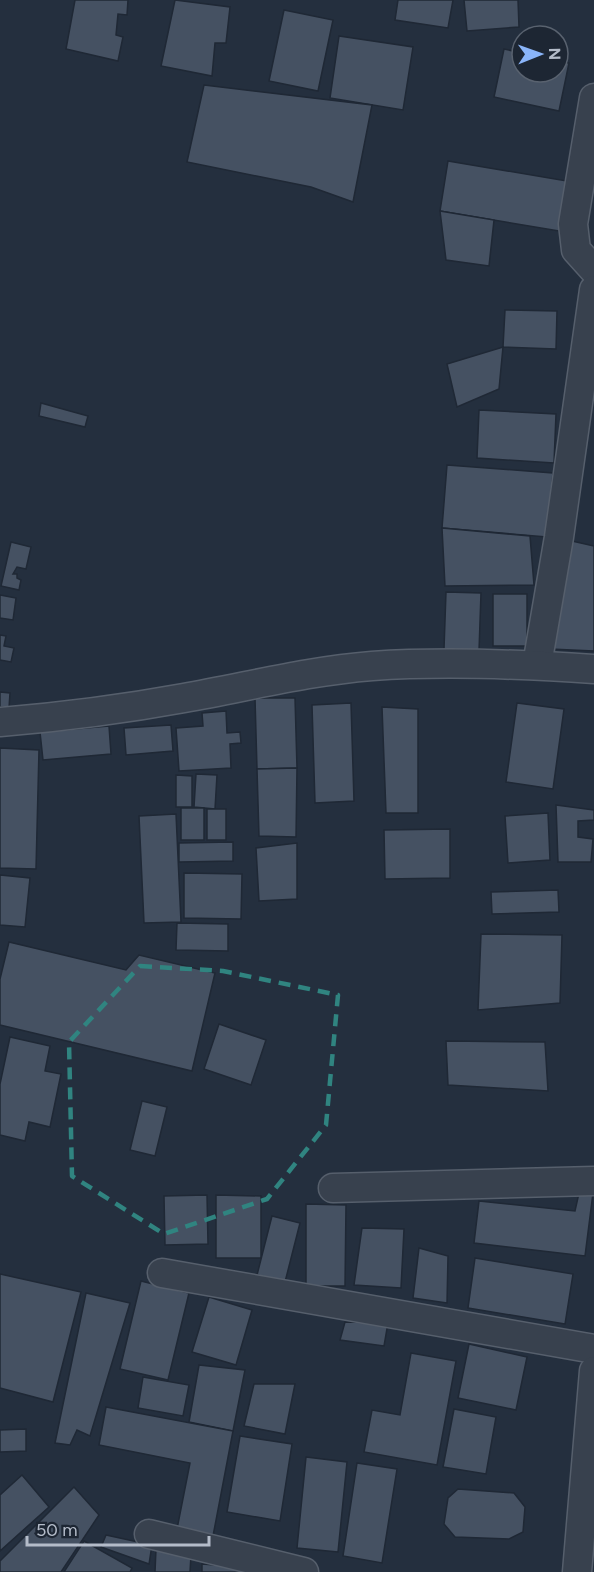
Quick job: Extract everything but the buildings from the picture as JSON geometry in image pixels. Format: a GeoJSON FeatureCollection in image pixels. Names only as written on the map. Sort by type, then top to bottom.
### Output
{"type":"FeatureCollection","features":[{"type":"Feature","properties":{"kind":"street"},"geometry":{"type":"LineString","coordinates":[[594,98],[573,224],[576,250],[594,270]]}},
{"type":"Feature","properties":{"kind":"street"},"geometry":{"type":"LineString","coordinates":[[537,665],[559,537],[594,290]]}},
{"type":"Feature","properties":{"kind":"street"},"geometry":{"type":"LineString","coordinates":[[0,722],[51,718],[184,698],[263,681],[371,666],[537,665],[594,669]]}},
{"type":"Feature","properties":{"kind":"street"},"geometry":{"type":"LineString","coordinates":[[333,1188],[594,1181]]}},
{"type":"Feature","properties":{"kind":"street"},"geometry":{"type":"LineString","coordinates":[[162,1274],[594,1349]]}},
{"type":"Feature","properties":{"kind":"street"},"geometry":{"type":"LineString","coordinates":[[577,1572],[593,1389]]}},
{"type":"Feature","properties":{"kind":"street"},"geometry":{"type":"LineString","coordinates":[[149,1534],[304,1572]]}},
{"type":"Feature","properties":{"kind":"highlighted area"},"geometry":{"type":"Polygon","coordinates":[[[140,966],[223,971],[338,995],[326,1125],[267,1199],[164,1234],[72,1176],[69,1042],[140,966]]]}}]}
